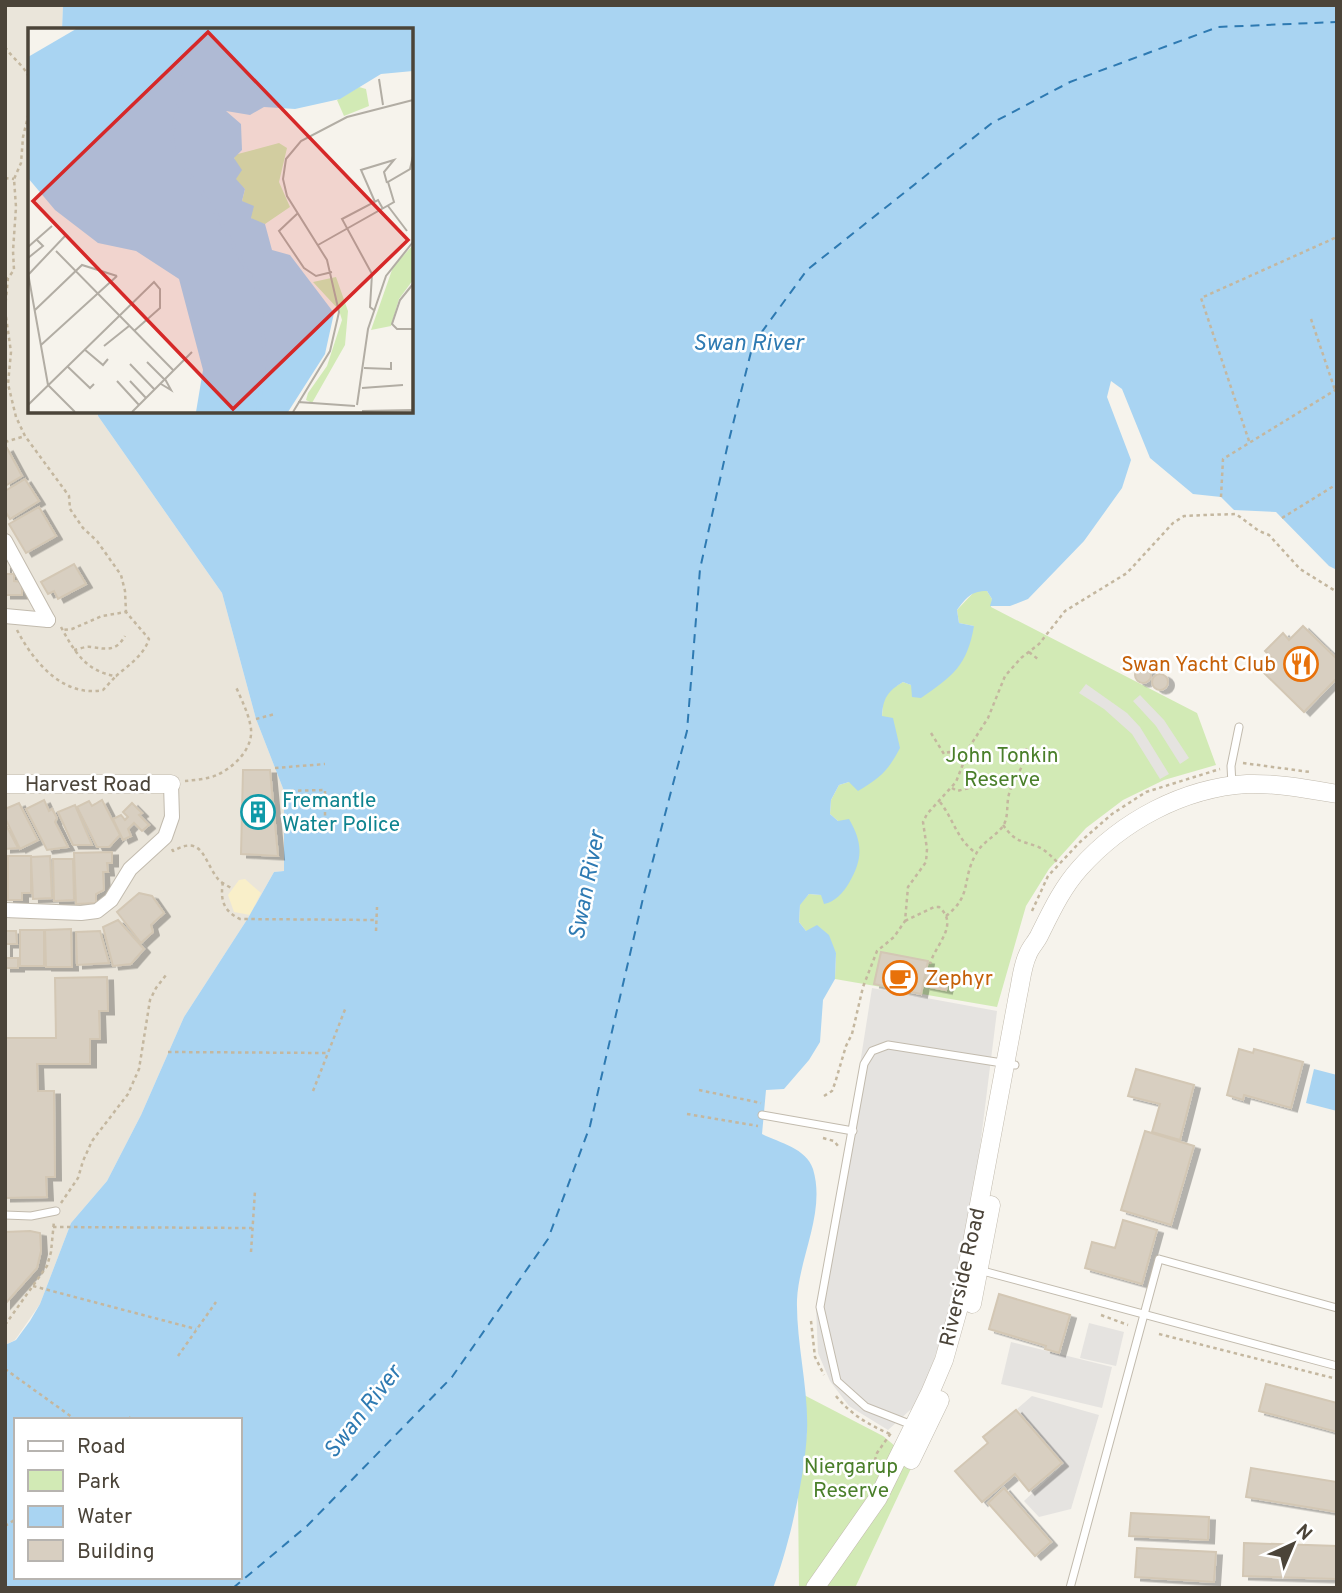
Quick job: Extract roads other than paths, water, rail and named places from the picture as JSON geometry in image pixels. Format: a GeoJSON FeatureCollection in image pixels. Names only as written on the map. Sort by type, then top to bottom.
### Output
{"type":"FeatureCollection","features":[{"type":"Feature","properties":{"kind":"street"},"geometry":{"type":"LineString","coordinates":[[5,541],[48,620],[8,616]]}},
{"type":"Feature","properties":{"kind":"street","name":"Harvest Road"},"geometry":{"type":"LineString","coordinates":[[5,784],[171,784]]}},
{"type":"Feature","properties":{"kind":"street"},"geometry":{"type":"LineString","coordinates":[[5,909],[81,913],[97,911],[111,900],[131,869],[165,837],[172,817],[171,784]]}},
{"type":"Feature","properties":{"kind":"street","name":"Riverside Road"},"geometry":{"type":"LineString","coordinates":[[815,1588],[878,1498],[959,1351],[1010,1064],[1038,960],[1037,940],[1059,897],[1079,869],[1117,834],[1167,804],[1190,795],[1250,784],[1337,794]]}},
{"type":"Feature","properties":{"kind":"street","name":"Riverside Road"},"geometry":{"type":"LineString","coordinates":[[828,1588],[863,1540],[900,1481],[915,1427]]}},
{"type":"Feature","properties":{"kind":"lane"},"geometry":{"type":"LineString","coordinates":[[1232,786],[1231,766],[1239,727]]}},
{"type":"Feature","properties":{"kind":"lane"},"geometry":{"type":"LineString","coordinates":[[915,1427],[866,1407],[837,1381],[820,1307],[864,1064],[872,1051],[888,1045],[1010,1064]]}},
{"type":"Feature","properties":{"kind":"lane"},"geometry":{"type":"LineString","coordinates":[[762,1115],[853,1131]]}},
{"type":"Feature","properties":{"kind":"lane"},"geometry":{"type":"LineString","coordinates":[[5,1216],[31,1216],[56,1211]]}},
{"type":"Feature","properties":{"kind":"lane"},"geometry":{"type":"LineString","coordinates":[[1070,1588],[1159,1259],[1337,1308]]}},
{"type":"Feature","properties":{"kind":"lane"},"geometry":{"type":"LineString","coordinates":[[974,1269],[1337,1367]]}},
{"type":"Feature","properties":{"kind":"water","name":"Swan River"},"geometry":{"type":"Polygon","coordinates":[[[63,5],[1337,5],[1337,570],[1329,566],[1276,512],[1234,510],[1221,497],[1193,494],[1150,458],[1122,389],[1111,381],[1107,397],[1131,460],[1122,488],[1084,541],[1028,599],[1010,606],[990,606],[992,599],[987,591],[977,592],[966,599],[957,610],[959,623],[974,626],[963,661],[950,676],[921,698],[912,697],[911,685],[903,682],[890,692],[885,700],[882,716],[893,718],[900,748],[883,773],[872,782],[858,791],[849,782],[839,785],[831,800],[830,814],[838,821],[849,819],[859,843],[859,859],[847,887],[838,897],[824,904],[821,895],[809,894],[800,905],[799,922],[806,931],[817,925],[829,935],[836,953],[835,979],[823,1000],[820,1042],[809,1060],[784,1089],[766,1090],[762,1134],[805,1156],[813,1169],[816,1185],[814,1218],[797,1300],[807,1416],[806,1450],[785,1553],[773,1588],[5,1588],[5,1345],[16,1340],[40,1304],[71,1223],[107,1181],[141,1115],[184,1017],[248,918],[274,872],[284,871],[284,791],[256,719],[222,593],[98,413],[413,413],[413,28],[62,28],[63,5]]]}},
{"type":"Feature","properties":{"kind":"water"},"geometry":{"type":"Polygon","coordinates":[[[1314,1069],[1337,1075],[1337,1111],[1306,1103],[1314,1069]]]}},
{"type":"Feature","properties":{"kind":"place","name":"Swan Yacht Club"},"geometry":{"type":"Point","coordinates":[1301,664]}},
{"type":"Feature","properties":{"kind":"place","name":"Fremantle Water Police"},"geometry":{"type":"Point","coordinates":[258,812]}},
{"type":"Feature","properties":{"kind":"place","name":"Zephyr"},"geometry":{"type":"Point","coordinates":[900,978]}},
{"type":"Feature","properties":{"kind":"park label","name":"John Tonkin Reserve"},"geometry":{"type":"Point","coordinates":[1002,767]}},
{"type":"Feature","properties":{"kind":"park label","name":"Niergarup Reserve"},"geometry":{"type":"Point","coordinates":[851,1478]}}]}
